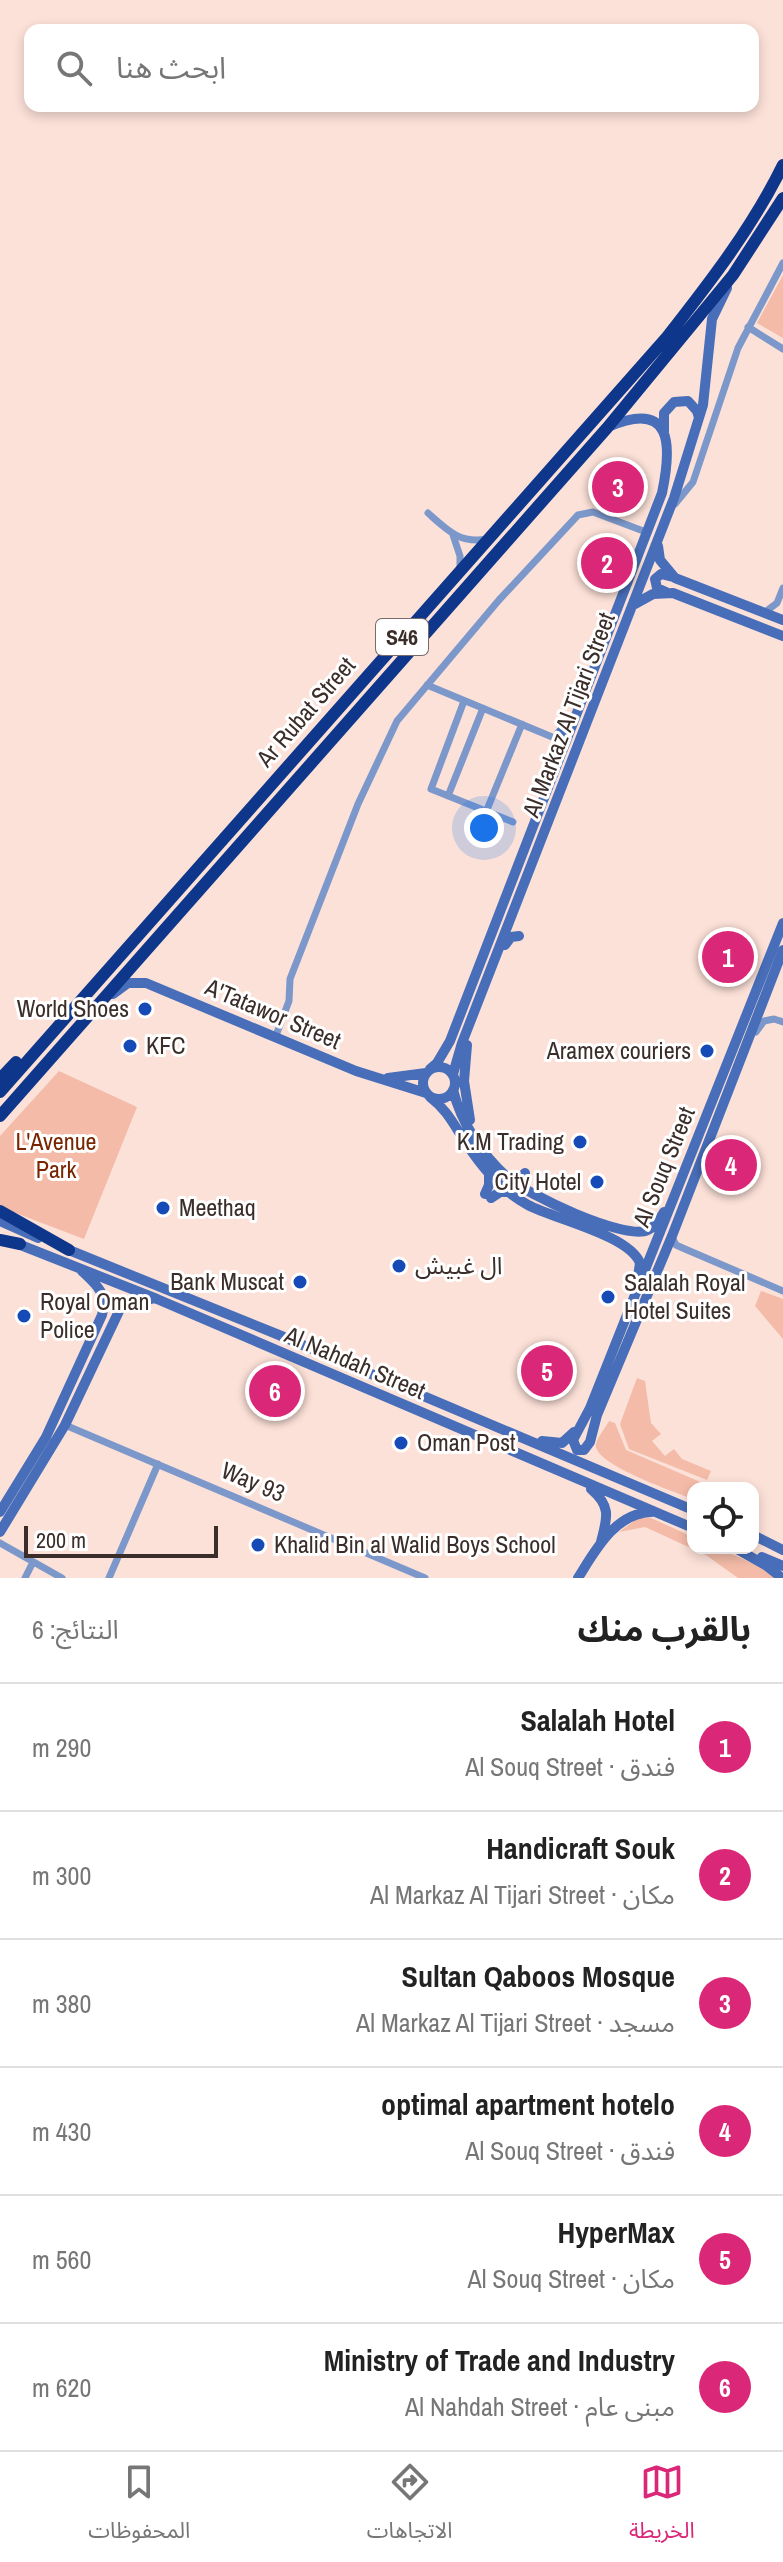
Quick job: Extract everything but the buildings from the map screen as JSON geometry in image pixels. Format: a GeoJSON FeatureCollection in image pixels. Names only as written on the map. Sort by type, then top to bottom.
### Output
{"type":"FeatureCollection","features":[{"type":"Feature","properties":{"kind":"highway","name":"Ar Rubat Street"},"geometry":{"type":"LineString","coordinates":[[0,1092],[667,337],[720,270],[749,227],[783,165]]}},
{"type":"Feature","properties":{"kind":"highway","name":"Ar Rubat Street"},"geometry":{"type":"LineString","coordinates":[[0,1116],[607,428],[733,275],[783,198]]}},
{"type":"Feature","properties":{"kind":"highway"},"geometry":{"type":"LineString","coordinates":[[0,1079],[47,1030],[72,1011]]}},
{"type":"Feature","properties":{"kind":"highway"},"geometry":{"type":"LineString","coordinates":[[0,1128],[21,1101],[30,1081]]}},
{"type":"Feature","properties":{"kind":"highway"},"geometry":{"type":"LineString","coordinates":[[0,1211],[69,1250]]}},
{"type":"Feature","properties":{"kind":"highway"},"geometry":{"type":"LineString","coordinates":[[0,1238],[20,1244]]}},
{"type":"Feature","properties":{"kind":"street"},"geometry":{"type":"LineString","coordinates":[[669,511],[693,482],[738,348],[783,263]]}},
{"type":"Feature","properties":{"kind":"street","name":"Al Markaz Al Tijari Street"},"geometry":{"type":"LineString","coordinates":[[453,1074],[471,1020],[669,511],[703,405],[712,319],[733,275]]}},
{"type":"Feature","properties":{"kind":"street"},"geometry":{"type":"LineString","coordinates":[[748,327],[783,349]]}},
{"type":"Feature","properties":{"kind":"street"},"geometry":{"type":"LineString","coordinates":[[664,432],[664,413],[674,402],[688,401],[699,418]]}},
{"type":"Feature","properties":{"kind":"street"},"geometry":{"type":"LineString","coordinates":[[607,428],[639,417],[652,420],[664,432]]}},
{"type":"Feature","properties":{"kind":"street","name":"Al Markaz Al Tijari Street"},"geometry":{"type":"LineString","coordinates":[[428,1071],[437,1063],[450,1041],[493,920],[662,493],[669,445],[664,432]]}},
{"type":"Feature","properties":{"kind":"street"},"geometry":{"type":"LineString","coordinates":[[275,1038],[289,1001],[290,979],[381,751],[397,721],[499,600],[578,515],[593,512],[646,532]]}},
{"type":"Feature","properties":{"kind":"street"},"geometry":{"type":"LineString","coordinates":[[428,513],[453,535],[476,541],[489,538]]}},
{"type":"Feature","properties":{"kind":"street"},"geometry":{"type":"LineString","coordinates":[[453,535],[460,556],[460,571]]}},
{"type":"Feature","properties":{"kind":"street"},"geometry":{"type":"LineString","coordinates":[[657,543],[660,560],[675,578]]}},
{"type":"Feature","properties":{"kind":"street"},"geometry":{"type":"LineString","coordinates":[[783,620],[675,578],[661,574],[655,579],[657,588],[668,593],[783,636]]}},
{"type":"Feature","properties":{"kind":"street"},"geometry":{"type":"LineString","coordinates":[[764,613],[777,603],[783,588]]}},
{"type":"Feature","properties":{"kind":"street"},"geometry":{"type":"LineString","coordinates":[[633,605],[653,594],[668,593]]}},
{"type":"Feature","properties":{"kind":"street"},"geometry":{"type":"LineString","coordinates":[[777,603],[783,620]]}},
{"type":"Feature","properties":{"kind":"street"},"geometry":{"type":"LineString","coordinates":[[427,685],[558,737],[577,713]]}},
{"type":"Feature","properties":{"kind":"street"},"geometry":{"type":"LineString","coordinates":[[599,693],[601,704],[606,709]]}},
{"type":"Feature","properties":{"kind":"street"},"geometry":{"type":"LineString","coordinates":[[464,701],[431,787],[433,791],[513,822]]}},
{"type":"Feature","properties":{"kind":"street"},"geometry":{"type":"LineString","coordinates":[[448,796],[483,708]]}},
{"type":"Feature","properties":{"kind":"street"},"geometry":{"type":"LineString","coordinates":[[486,812],[522,724]]}},
{"type":"Feature","properties":{"kind":"street"},"geometry":{"type":"LineString","coordinates":[[581,739],[598,731]]}},
{"type":"Feature","properties":{"kind":"street"},"geometry":{"type":"LineString","coordinates":[[521,895],[517,916],[522,923]]}},
{"type":"Feature","properties":{"kind":"street","name":"Al Souq Street"},"geometry":{"type":"LineString","coordinates":[[581,1425],[604,1357],[634,1297],[783,923]]}},
{"type":"Feature","properties":{"kind":"street"},"geometry":{"type":"LineString","coordinates":[[495,960],[508,940],[519,936]]}},
{"type":"Feature","properties":{"kind":"street","name":"Al Souq Street"},"geometry":{"type":"LineString","coordinates":[[591,1439],[597,1415],[672,1236],[783,950]]}},
{"type":"Feature","properties":{"kind":"street"},"geometry":{"type":"LineString","coordinates":[[734,1076],[760,1024],[779,1020],[766,1005],[771,979]]}},
{"type":"Feature","properties":{"kind":"street","name":"A'Tatawor Street"},"geometry":{"type":"LineString","coordinates":[[82,1022],[119,988],[128,983],[146,983],[356,1071],[385,1078],[428,1095]]}},
{"type":"Feature","properties":{"kind":"street"},"geometry":{"type":"LineString","coordinates":[[471,1020],[464,1062],[464,1093],[477,1141]]}},
{"type":"Feature","properties":{"kind":"street"},"geometry":{"type":"LineString","coordinates":[[634,1297],[640,1263],[630,1250],[610,1238],[530,1206],[510,1186],[477,1141],[461,1113],[453,1090],[453,1074],[440,1066],[428,1071],[422,1083],[428,1095],[450,1115],[489,1174],[510,1186],[593,1221],[637,1232],[651,1228],[671,1205]]}},
{"type":"Feature","properties":{"kind":"street","name":"A'Tatawor Street"},"geometry":{"type":"LineString","coordinates":[[385,1078],[428,1071]]}},
{"type":"Feature","properties":{"kind":"street"},"geometry":{"type":"LineString","coordinates":[[428,1095],[441,1099],[453,1090]]}},
{"type":"Feature","properties":{"kind":"street"},"geometry":{"type":"LineString","coordinates":[[489,1174],[488,1196],[500,1192],[518,1179],[530,1176],[530,1188],[534,1195]]}},
{"type":"Feature","properties":{"kind":"street","name":"Al Nahdah Street"},"geometry":{"type":"LineString","coordinates":[[0,1221],[687,1507]]}},
{"type":"Feature","properties":{"kind":"street"},"geometry":{"type":"LineString","coordinates":[[630,1250],[638,1248],[641,1243],[637,1232]]}},
{"type":"Feature","properties":{"kind":"street"},"geometry":{"type":"LineString","coordinates":[[672,1236],[676,1245],[783,1291]]}},
{"type":"Feature","properties":{"kind":"street","name":"Al Nahdah Street"},"geometry":{"type":"LineString","coordinates":[[20,1244],[157,1299],[687,1525]]}},
{"type":"Feature","properties":{"kind":"street"},"geometry":{"type":"LineString","coordinates":[[0,1512],[46,1437],[91,1343],[104,1308],[102,1291],[70,1264]]}},
{"type":"Feature","properties":{"kind":"street"},"geometry":{"type":"LineString","coordinates":[[0,1532],[65,1425],[117,1314],[128,1302],[157,1299]]}},
{"type":"Feature","properties":{"kind":"street"},"geometry":{"type":"LineString","coordinates":[[104,1308],[113,1303],[117,1314]]}},
{"type":"Feature","properties":{"kind":"street","name":"Way 93"},"geometry":{"type":"LineString","coordinates":[[65,1425],[425,1578]]}},
{"type":"Feature","properties":{"kind":"street"},"geometry":{"type":"LineString","coordinates":[[581,1425],[573,1440],[575,1448],[584,1450],[591,1439]]}},
{"type":"Feature","properties":{"kind":"street"},"geometry":{"type":"LineString","coordinates":[[516,1435],[557,1443],[567,1440],[581,1425]]}},
{"type":"Feature","properties":{"kind":"street"},"geometry":{"type":"LineString","coordinates":[[591,1439],[592,1451],[598,1462],[635,1484]]}},
{"type":"Feature","properties":{"kind":"street"},"geometry":{"type":"LineString","coordinates":[[109,1578],[158,1464]]}},
{"type":"Feature","properties":{"kind":"street"},"geometry":{"type":"LineString","coordinates":[[583,1483],[606,1505],[607,1518],[601,1542]]}},
{"type":"Feature","properties":{"kind":"street"},"geometry":{"type":"LineString","coordinates":[[578,1578],[601,1542],[623,1521],[643,1512],[657,1512]]}},
{"type":"Feature","properties":{"kind":"street"},"geometry":{"type":"LineString","coordinates":[[759,1536],[783,1543]]}},
{"type":"Feature","properties":{"kind":"street"},"geometry":{"type":"LineString","coordinates":[[759,1537],[783,1550]]}},
{"type":"Feature","properties":{"kind":"street"},"geometry":{"type":"LineString","coordinates":[[0,1543],[62,1578]]}},
{"type":"Feature","properties":{"kind":"street"},"geometry":{"type":"LineString","coordinates":[[746,1554],[782,1578]]}},
{"type":"Feature","properties":{"kind":"street"},"geometry":{"type":"LineString","coordinates":[[756,1554],[783,1566]]}},
{"type":"Feature","properties":{"kind":"street"},"geometry":{"type":"LineString","coordinates":[[25,1578],[33,1562]]}},
{"type":"Feature","properties":{"kind":"green space"},"geometry":{"type":"Polygon","coordinates":[[[783,275],[783,338],[757,323],[783,275]]]}},
{"type":"Feature","properties":{"kind":"green space","name":"L'Avenue Park"},"geometry":{"type":"Polygon","coordinates":[[[59,1071],[137,1107],[84,1239],[0,1207],[0,1136],[59,1071]]]}},
{"type":"Feature","properties":{"kind":"green space"},"geometry":{"type":"Polygon","coordinates":[[[761,1291],[783,1299],[783,1339],[755,1306],[761,1291]]]}},
{"type":"Feature","properties":{"kind":"green space"},"geometry":{"type":"Polygon","coordinates":[[[637,1378],[645,1381],[651,1423],[661,1434],[652,1441],[665,1456],[674,1449],[682,1459],[711,1471],[707,1480],[629,1449],[620,1424],[637,1378]]]}},
{"type":"Feature","properties":{"kind":"green space"},"geometry":{"type":"Polygon","coordinates":[[[609,1421],[615,1423],[626,1450],[700,1482],[687,1482],[687,1497],[637,1476],[598,1452],[598,1438],[609,1421]]]}},
{"type":"Feature","properties":{"kind":"green space"},"geometry":{"type":"Polygon","coordinates":[[[638,1518],[651,1518],[687,1534],[687,1546],[645,1527],[619,1532],[638,1518]]]}},
{"type":"Feature","properties":{"kind":"green space"},"geometry":{"type":"Polygon","coordinates":[[[731,1554],[774,1573],[778,1578],[738,1578],[706,1555],[731,1554]]]}},
{"type":"Feature","properties":{"kind":"place","name":"Sultan Qaboos Mosque"},"geometry":{"type":"Point","coordinates":[618,487]}},
{"type":"Feature","properties":{"kind":"place","name":"Handicraft Souk"},"geometry":{"type":"Point","coordinates":[607,563]}},
{"type":"Feature","properties":{"kind":"place","name":"Salalah Hotel"},"geometry":{"type":"Point","coordinates":[728,957]}},
{"type":"Feature","properties":{"kind":"place","name":"World Shoes"},"geometry":{"type":"Point","coordinates":[145,1009]}},
{"type":"Feature","properties":{"kind":"place","name":"KFC"},"geometry":{"type":"Point","coordinates":[130,1046]}},
{"type":"Feature","properties":{"kind":"place","name":"Aramex couriers"},"geometry":{"type":"Point","coordinates":[707,1051]}},
{"type":"Feature","properties":{"kind":"place","name":"K.M Trading"},"geometry":{"type":"Point","coordinates":[580,1142]}},
{"type":"Feature","properties":{"kind":"place","name":"optimal apartment hotelo"},"geometry":{"type":"Point","coordinates":[731,1165]}},
{"type":"Feature","properties":{"kind":"place","name":"City Hotel"},"geometry":{"type":"Point","coordinates":[597,1182]}},
{"type":"Feature","properties":{"kind":"place","name":"Meethaq"},"geometry":{"type":"Point","coordinates":[163,1208]}},
{"type":"Feature","properties":{"kind":"place","name":"ال غبيش"},"geometry":{"type":"Point","coordinates":[399,1266]}},
{"type":"Feature","properties":{"kind":"place","name":"Bank Muscat"},"geometry":{"type":"Point","coordinates":[300,1282]}},
{"type":"Feature","properties":{"kind":"place","name":"Salalah Royal Hotel Suites"},"geometry":{"type":"Point","coordinates":[608,1297]}},
{"type":"Feature","properties":{"kind":"place","name":"Royal Oman Police"},"geometry":{"type":"Point","coordinates":[24,1316]}},
{"type":"Feature","properties":{"kind":"place","name":"HyperMax"},"geometry":{"type":"Point","coordinates":[547,1371]}},
{"type":"Feature","properties":{"kind":"place","name":"Ministry of Trade and Industry"},"geometry":{"type":"Point","coordinates":[275,1391]}},
{"type":"Feature","properties":{"kind":"place","name":"Oman Post"},"geometry":{"type":"Point","coordinates":[401,1443]}},
{"type":"Feature","properties":{"kind":"place","name":"Khalid Bin al Walid Boys School"},"geometry":{"type":"Point","coordinates":[258,1545]}}]}
